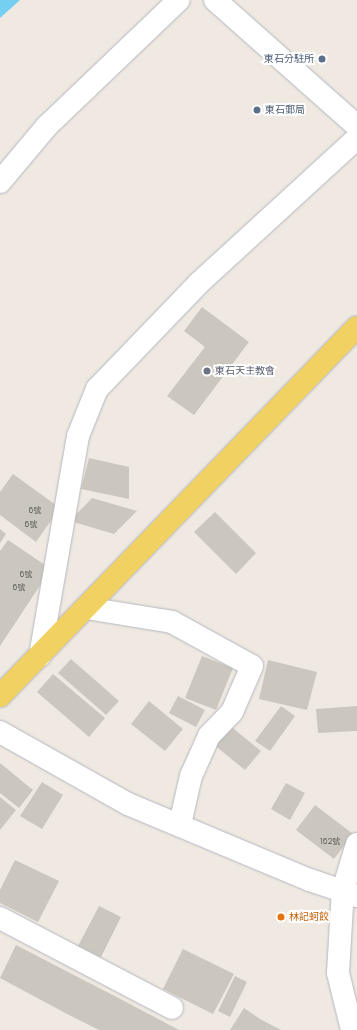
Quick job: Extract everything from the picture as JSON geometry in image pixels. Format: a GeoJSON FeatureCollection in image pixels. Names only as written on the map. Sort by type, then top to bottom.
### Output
{"type":"FeatureCollection","features":[{"type":"Feature","properties":{"kind":"main road"},"geometry":{"type":"LineString","coordinates":[[0,696],[357,327]]}},
{"type":"Feature","properties":{"kind":"street"},"geometry":{"type":"LineString","coordinates":[[0,182],[47,126],[179,0]]}},
{"type":"Feature","properties":{"kind":"street"},"geometry":{"type":"LineString","coordinates":[[215,0],[357,126]]}},
{"type":"Feature","properties":{"kind":"street"},"geometry":{"type":"LineString","coordinates":[[40,656],[78,436],[98,389],[199,283],[357,138]]}},
{"type":"Feature","properties":{"kind":"street"},"geometry":{"type":"LineString","coordinates":[[86,608],[172,622],[252,666],[232,712],[209,736],[191,776],[180,824]]}},
{"type":"Feature","properties":{"kind":"street"},"geometry":{"type":"LineString","coordinates":[[0,732],[128,804],[180,824],[310,880],[350,893]]}},
{"type":"Feature","properties":{"kind":"street"},"geometry":{"type":"LineString","coordinates":[[352,1030],[338,973],[357,844]]}},
{"type":"Feature","properties":{"kind":"street"},"geometry":{"type":"LineString","coordinates":[[0,918],[172,1008]]}},
{"type":"Feature","properties":{"kind":"water"},"geometry":{"type":"Polygon","coordinates":[[[0,0],[20,0],[0,18],[0,0]]]}},
{"type":"Feature","properties":{"kind":"building","name":"東石天主教會"},"geometry":{"type":"Polygon","coordinates":[[[202,307],[249,342],[194,415],[167,396],[205,347],[184,331],[202,307]]]}},
{"type":"Feature","properties":{"kind":"building"},"geometry":{"type":"Polygon","coordinates":[[[89,458],[129,467],[129,499],[81,489],[89,458]]]}},
{"type":"Feature","properties":{"kind":"building"},"geometry":{"type":"Polygon","coordinates":[[[13,474],[60,508],[36,542],[0,515],[0,492],[13,474]]]}},
{"type":"Feature","properties":{"kind":"building"},"geometry":{"type":"Polygon","coordinates":[[[92,498],[137,511],[114,534],[70,521],[92,498]]]}},
{"type":"Feature","properties":{"kind":"building"},"geometry":{"type":"Polygon","coordinates":[[[215,512],[256,553],[236,574],[194,532],[215,512]]]}},
{"type":"Feature","properties":{"kind":"building"},"geometry":{"type":"Polygon","coordinates":[[[0,529],[6,534],[0,543],[0,529]]]}},
{"type":"Feature","properties":{"kind":"building"},"geometry":{"type":"Polygon","coordinates":[[[8,540],[51,569],[0,646],[0,551],[8,540]]]}},
{"type":"Feature","properties":{"kind":"building"},"geometry":{"type":"Polygon","coordinates":[[[202,656],[233,668],[216,710],[185,698],[202,656]]]}},
{"type":"Feature","properties":{"kind":"building"},"geometry":{"type":"Polygon","coordinates":[[[71,659],[119,701],[106,715],[58,673],[71,659]]]}},
{"type":"Feature","properties":{"kind":"building"},"geometry":{"type":"Polygon","coordinates":[[[268,660],[317,672],[307,710],[259,699],[268,660]]]}},
{"type":"Feature","properties":{"kind":"building"},"geometry":{"type":"Polygon","coordinates":[[[53,674],[105,718],[89,737],[37,692],[53,674]]]}},
{"type":"Feature","properties":{"kind":"building"},"geometry":{"type":"Polygon","coordinates":[[[178,696],[205,710],[196,727],[169,713],[178,696]]]}},
{"type":"Feature","properties":{"kind":"building"},"geometry":{"type":"Polygon","coordinates":[[[149,701],[183,729],[165,751],[131,724],[149,701]]]}},
{"type":"Feature","properties":{"kind":"building"},"geometry":{"type":"Polygon","coordinates":[[[281,706],[295,716],[270,751],[255,741],[281,706]]]}},
{"type":"Feature","properties":{"kind":"building"},"geometry":{"type":"Polygon","coordinates":[[[357,706],[357,731],[318,733],[316,709],[357,706]]]}},
{"type":"Feature","properties":{"kind":"building"},"geometry":{"type":"Polygon","coordinates":[[[223,720],[261,751],[245,770],[208,740],[223,720]]]}},
{"type":"Feature","properties":{"kind":"building"},"geometry":{"type":"Polygon","coordinates":[[[0,763],[33,790],[19,808],[0,793],[0,763]]]}},
{"type":"Feature","properties":{"kind":"building"},"geometry":{"type":"Polygon","coordinates":[[[42,782],[63,795],[42,829],[20,816],[42,782]]]}},
{"type":"Feature","properties":{"kind":"building"},"geometry":{"type":"Polygon","coordinates":[[[286,783],[305,793],[290,820],[271,809],[286,783]]]}},
{"type":"Feature","properties":{"kind":"building"},"geometry":{"type":"Polygon","coordinates":[[[0,797],[16,810],[0,830],[0,797]]]}},
{"type":"Feature","properties":{"kind":"building"},"geometry":{"type":"Polygon","coordinates":[[[315,805],[353,834],[334,859],[296,830],[315,805]]]}},
{"type":"Feature","properties":{"kind":"building"},"geometry":{"type":"Polygon","coordinates":[[[15,860],[59,881],[38,922],[0,903],[0,890],[15,860]]]}},
{"type":"Feature","properties":{"kind":"building"},"geometry":{"type":"Polygon","coordinates":[[[99,906],[121,917],[101,957],[78,946],[99,906]]]}},
{"type":"Feature","properties":{"kind":"building"},"geometry":{"type":"Polygon","coordinates":[[[16,945],[179,1030],[99,1030],[69,1015],[0,978],[16,945]]]}},
{"type":"Feature","properties":{"kind":"building"},"geometry":{"type":"Polygon","coordinates":[[[183,949],[234,974],[213,1014],[163,989],[183,949]]]}},
{"type":"Feature","properties":{"kind":"building"},"geometry":{"type":"Polygon","coordinates":[[[235,976],[247,982],[230,1017],[218,1011],[235,976]]]}},
{"type":"Feature","properties":{"kind":"building"},"geometry":{"type":"Polygon","coordinates":[[[244,1008],[260,1019],[281,1030],[230,1030],[244,1008]]]}},
{"type":"Feature","properties":{"kind":"place","name":"東石分駐所"},"geometry":{"type":"Point","coordinates":[322,59]}},
{"type":"Feature","properties":{"kind":"place","name":"東石郵局"},"geometry":{"type":"Point","coordinates":[257,110]}},
{"type":"Feature","properties":{"kind":"place","name":"東石天主教會"},"geometry":{"type":"Point","coordinates":[207,371]}},
{"type":"Feature","properties":{"kind":"place","name":"林記蚵餃"},"geometry":{"type":"Point","coordinates":[281,917]}}]}
